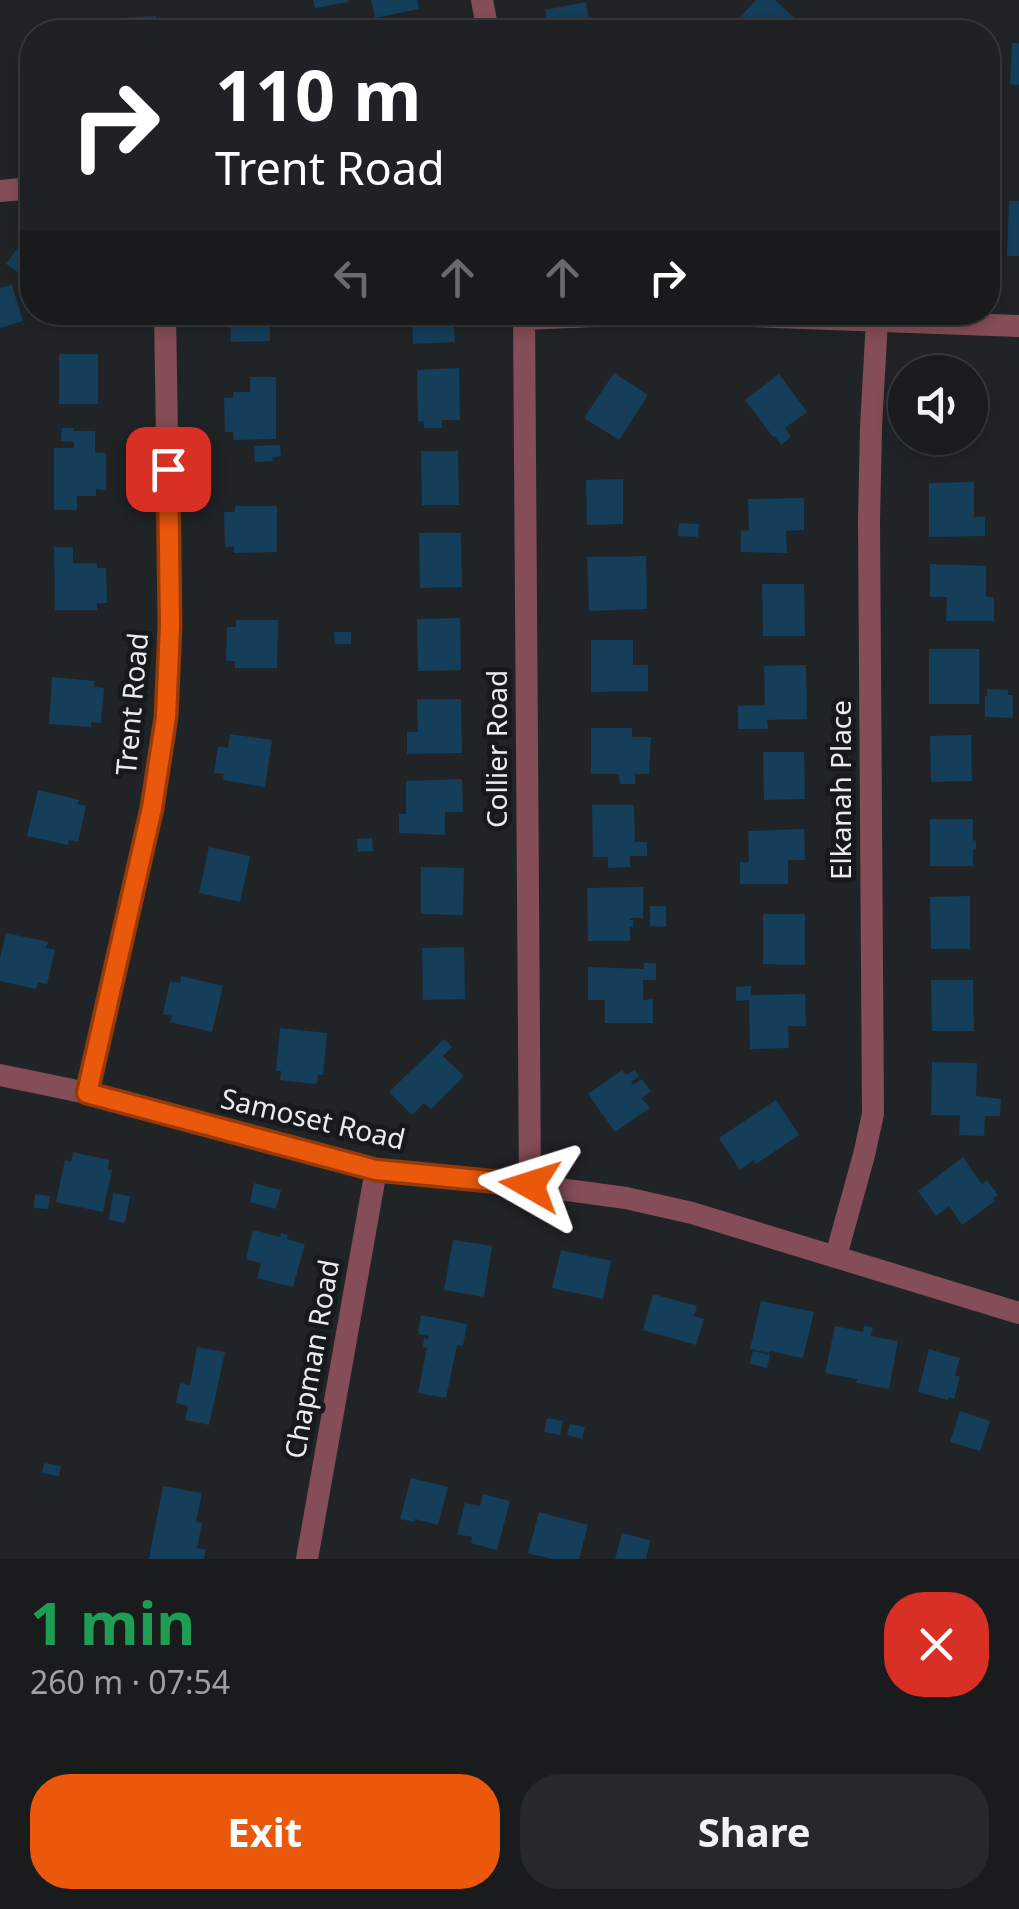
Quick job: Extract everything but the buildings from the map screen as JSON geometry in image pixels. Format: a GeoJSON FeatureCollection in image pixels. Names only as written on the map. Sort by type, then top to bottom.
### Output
{"type":"FeatureCollection","features":[{"type":"Feature","properties":{"kind":"street","name":"Trent Road"},"geometry":{"type":"LineString","coordinates":[[87,1093],[152,808],[166,717],[170,626],[165,325]]}},
{"type":"Feature","properties":{"kind":"street","name":"Collier Road"},"geometry":{"type":"LineString","coordinates":[[524,325],[530,1185]]}},
{"type":"Feature","properties":{"kind":"street","name":"Elkanah Place"},"geometry":{"type":"LineString","coordinates":[[836,1256],[872,1114],[869,520],[877,325]]}},
{"type":"Feature","properties":{"kind":"street","name":"Samoset Road"},"geometry":{"type":"LineString","coordinates":[[0,1075],[87,1093],[376,1170],[626,1198],[692,1213],[1019,1313]]}},
{"type":"Feature","properties":{"kind":"street","name":"Chapman Road"},"geometry":{"type":"LineString","coordinates":[[313,1558],[376,1170]]}},
{"type":"Feature","properties":{"kind":"route"},"geometry":{"type":"LineString","coordinates":[[168,469],[170,626],[166,717],[152,808],[87,1093],[376,1170],[530,1185]]}}]}
